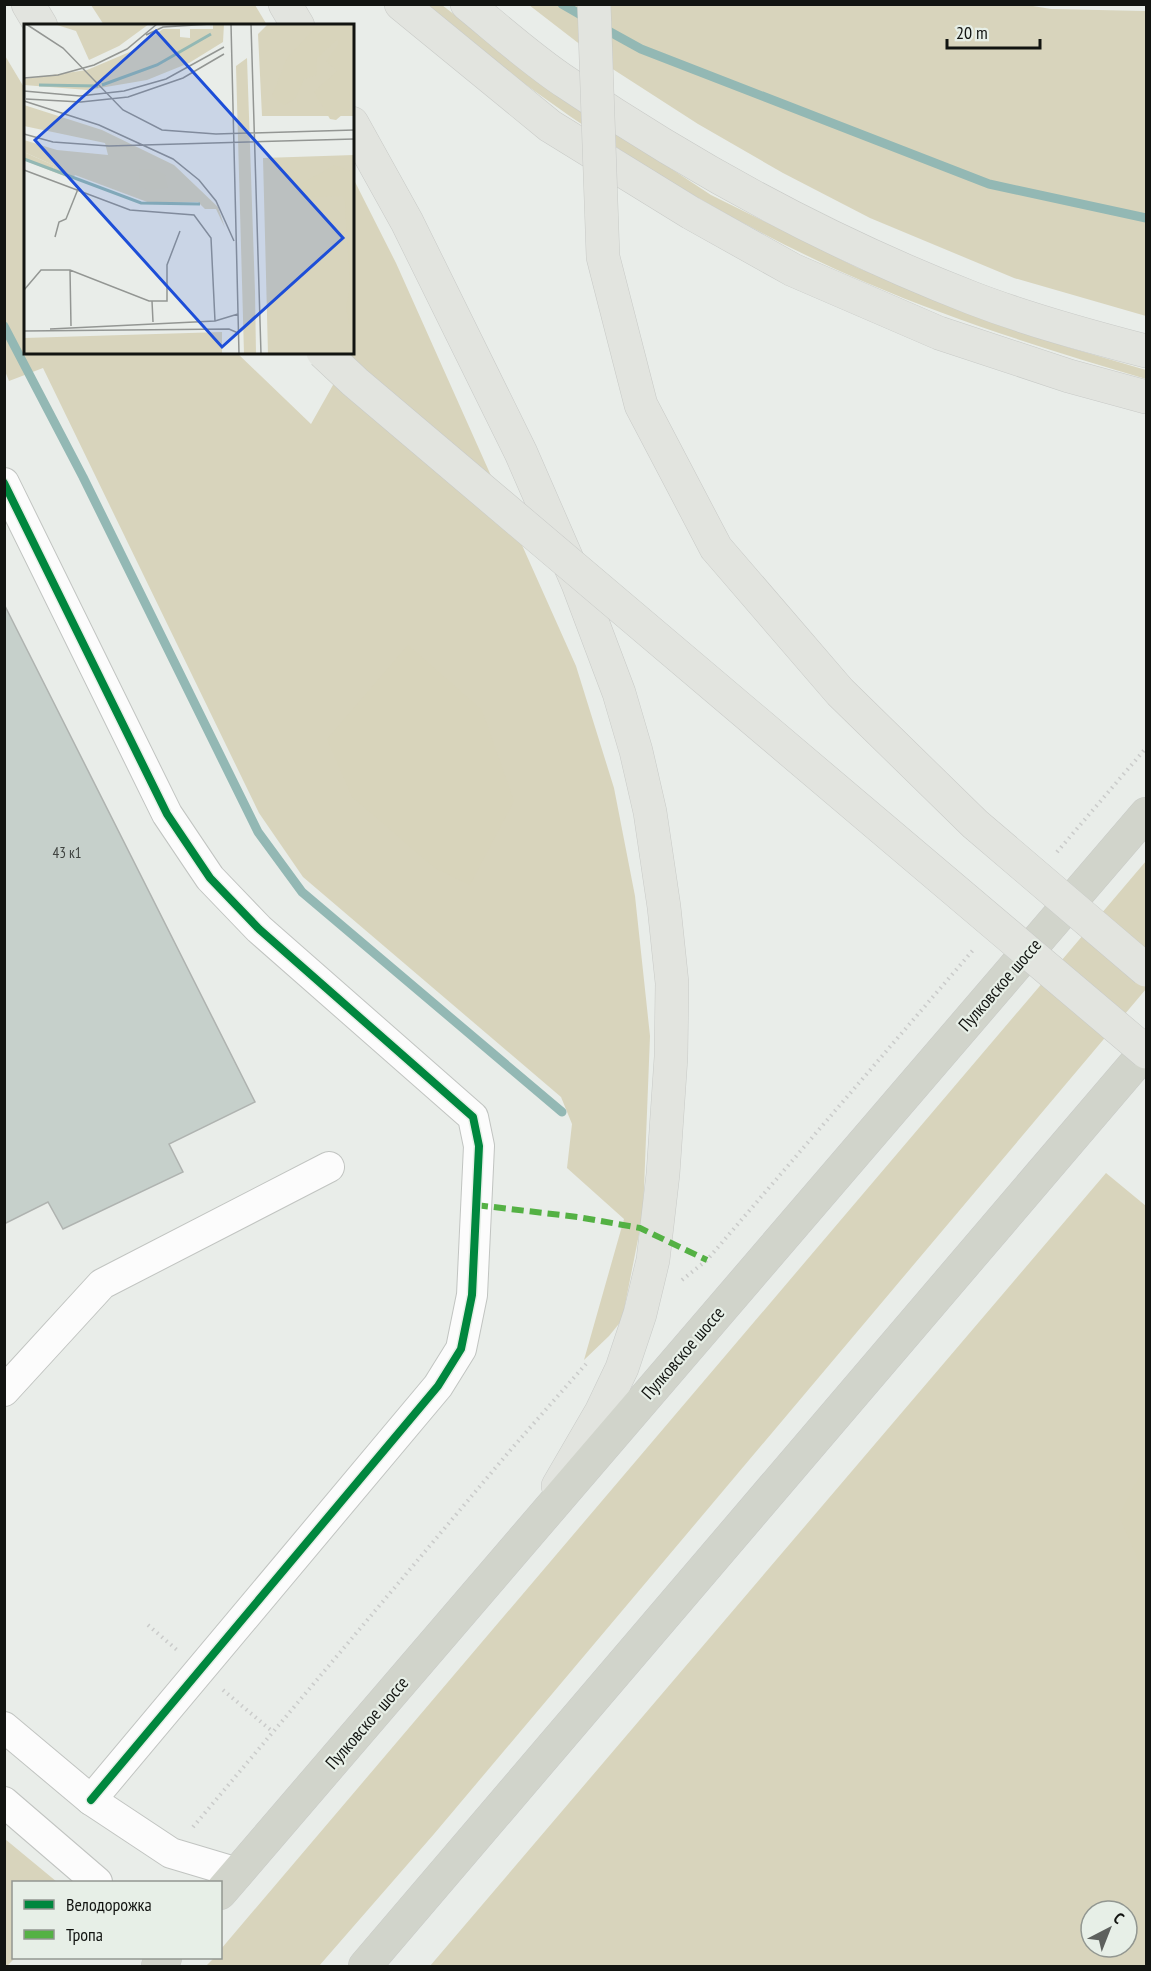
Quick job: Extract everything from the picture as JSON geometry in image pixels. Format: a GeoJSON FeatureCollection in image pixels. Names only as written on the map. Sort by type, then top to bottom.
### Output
{"type":"FeatureCollection","features":[{"type":"Feature","properties":{"kind":"highway","name":"Пулковское шоссе"},"geometry":{"type":"LineString","coordinates":[[229,1883],[1146,814]]}},
{"type":"Feature","properties":{"kind":"highway"},"geometry":{"type":"LineString","coordinates":[[365,1966],[1146,1051]]}},
{"type":"Feature","properties":{"kind":"main road"},"geometry":{"type":"LineString","coordinates":[[28,4],[40,24]]}},
{"type":"Feature","properties":{"kind":"main road"},"geometry":{"type":"LineString","coordinates":[[285,4],[297,24]]}},
{"type":"Feature","properties":{"kind":"main road"},"geometry":{"type":"LineString","coordinates":[[401,4],[550,126],[691,213],[793,270],[939,333],[1069,376],[1146,397]]}},
{"type":"Feature","properties":{"kind":"main road"},"geometry":{"type":"LineString","coordinates":[[467,4],[566,82],[696,164],[825,235],[974,298],[1084,334],[1146,351]]}},
{"type":"Feature","properties":{"kind":"main road"},"geometry":{"type":"LineString","coordinates":[[594,4],[603,257],[640,405],[716,548],[849,701],[975,824],[1146,970]]}},
{"type":"Feature","properties":{"kind":"main road"},"geometry":{"type":"LineString","coordinates":[[354,127],[407,222],[516,443],[579,584],[619,693],[636,751],[650,812],[664,907],[672,983],[671,1057],[663,1174],[653,1260],[640,1314],[622,1368],[601,1412],[535,1526]]}},
{"type":"Feature","properties":{"kind":"main road"},"geometry":{"type":"LineString","coordinates":[[326,354],[382,405],[1146,1051]]}},
{"type":"Feature","properties":{"kind":"street"},"geometry":{"type":"LineString","coordinates":[[4,483],[168,814],[210,878],[259,929],[473,1117],[479,1146],[472,1295],[461,1349],[438,1386],[91,1800]]}},
{"type":"Feature","properties":{"kind":"street"},"geometry":{"type":"LineString","coordinates":[[4,1391],[102,1284],[329,1167]]}},
{"type":"Feature","properties":{"kind":"street"},"geometry":{"type":"LineString","coordinates":[[4,1727],[91,1800],[171,1853],[229,1883]]}},
{"type":"Feature","properties":{"kind":"street"},"geometry":{"type":"LineString","coordinates":[[4,1802],[96,1881]]}},
{"type":"Feature","properties":{"kind":"path"},"geometry":{"type":"LineString","coordinates":[[1054,855],[1146,747]]}},
{"type":"Feature","properties":{"kind":"path"},"geometry":{"type":"LineString","coordinates":[[681,1281],[707,1260],[977,945]]}},
{"type":"Feature","properties":{"kind":"path"},"geometry":{"type":"LineString","coordinates":[[188,1834],[513,1447],[589,1361]]}},
{"type":"Feature","properties":{"kind":"shaded area"},"geometry":{"type":"Polygon","coordinates":[[[1021,4],[1051,9],[1146,11],[1146,316],[1014,278],[870,218],[783,173],[698,124],[608,66],[529,5],[1021,4]]]}},
{"type":"Feature","properties":{"kind":"shaded area"},"geometry":{"type":"Polygon","coordinates":[[[91,5],[255,5],[266,24],[103,24],[91,5]]]}},
{"type":"Feature","properties":{"kind":"shaded area"},"geometry":{"type":"Polygon","coordinates":[[[422,5],[442,5],[544,85],[711,195],[858,268],[942,302],[1067,347],[1146,370],[1146,379],[1040,347],[936,311],[807,256],[691,194],[635,159],[526,85],[422,5]]]}},
{"type":"Feature","properties":{"kind":"shaded area"},"geometry":{"type":"Polygon","coordinates":[[[4,54],[24,87],[24,354],[238,354],[311,424],[350,354],[354,354],[354,180],[396,263],[576,666],[614,788],[635,896],[650,1036],[643,1214],[622,1320],[584,1360],[624,1219],[567,1168],[572,1124],[561,1097],[303,877],[259,813],[43,368],[9,381],[5,371],[4,54]]]}},
{"type":"Feature","properties":{"kind":"shaded area"},"geometry":{"type":"Polygon","coordinates":[[[408,645],[482,710],[514,801],[470,885],[435,868],[352,797],[327,739],[408,645]]]}},
{"type":"Feature","properties":{"kind":"shaded area"},"geometry":{"type":"Polygon","coordinates":[[[1146,861],[1146,989],[434,1834],[319,1966],[206,1966],[213,1959],[222,1959],[222,1948],[1146,861]]]}},
{"type":"Feature","properties":{"kind":"shaded area"},"geometry":{"type":"Polygon","coordinates":[[[1106,1173],[1146,1206],[1146,1966],[430,1966],[1106,1173]]]}},
{"type":"Feature","properties":{"kind":"shaded area"},"geometry":{"type":"Polygon","coordinates":[[[1146,1476],[1146,1573],[1119,1516],[1139,1477],[1146,1476]]]}},
{"type":"Feature","properties":{"kind":"shaded area"},"geometry":{"type":"Polygon","coordinates":[[[5,1839],[56,1881],[12,1881],[12,1959],[14,1959],[4,1966],[5,1839]]]}},
{"type":"Feature","properties":{"kind":"building"},"geometry":{"type":"Polygon","coordinates":[[[4,604],[255,1102],[169,1144],[183,1172],[63,1229],[48,1202],[4,1224],[4,604]]]}},
{"type":"Feature","properties":{"kind":"waterway"},"geometry":{"type":"LineString","coordinates":[[562,4],[588,19]]}},
{"type":"Feature","properties":{"kind":"waterway"},"geometry":{"type":"LineString","coordinates":[[603,28],[641,49],[989,184],[1146,218]]}},
{"type":"Feature","properties":{"kind":"waterway"},"geometry":{"type":"LineString","coordinates":[[4,326],[83,477],[258,832],[302,892],[562,1112]]}},
{"type":"Feature","properties":{"kind":"marked path"},"geometry":{"type":"LineString","coordinates":[[476,1205],[578,1217],[640,1228],[707,1260]]}},
{"type":"Feature","properties":{"kind":"cycle path"},"geometry":{"type":"LineString","coordinates":[[4,483],[167,814],[210,878],[259,929],[473,1117],[479,1146],[472,1295],[461,1349],[438,1386],[91,1800]]}}]}
